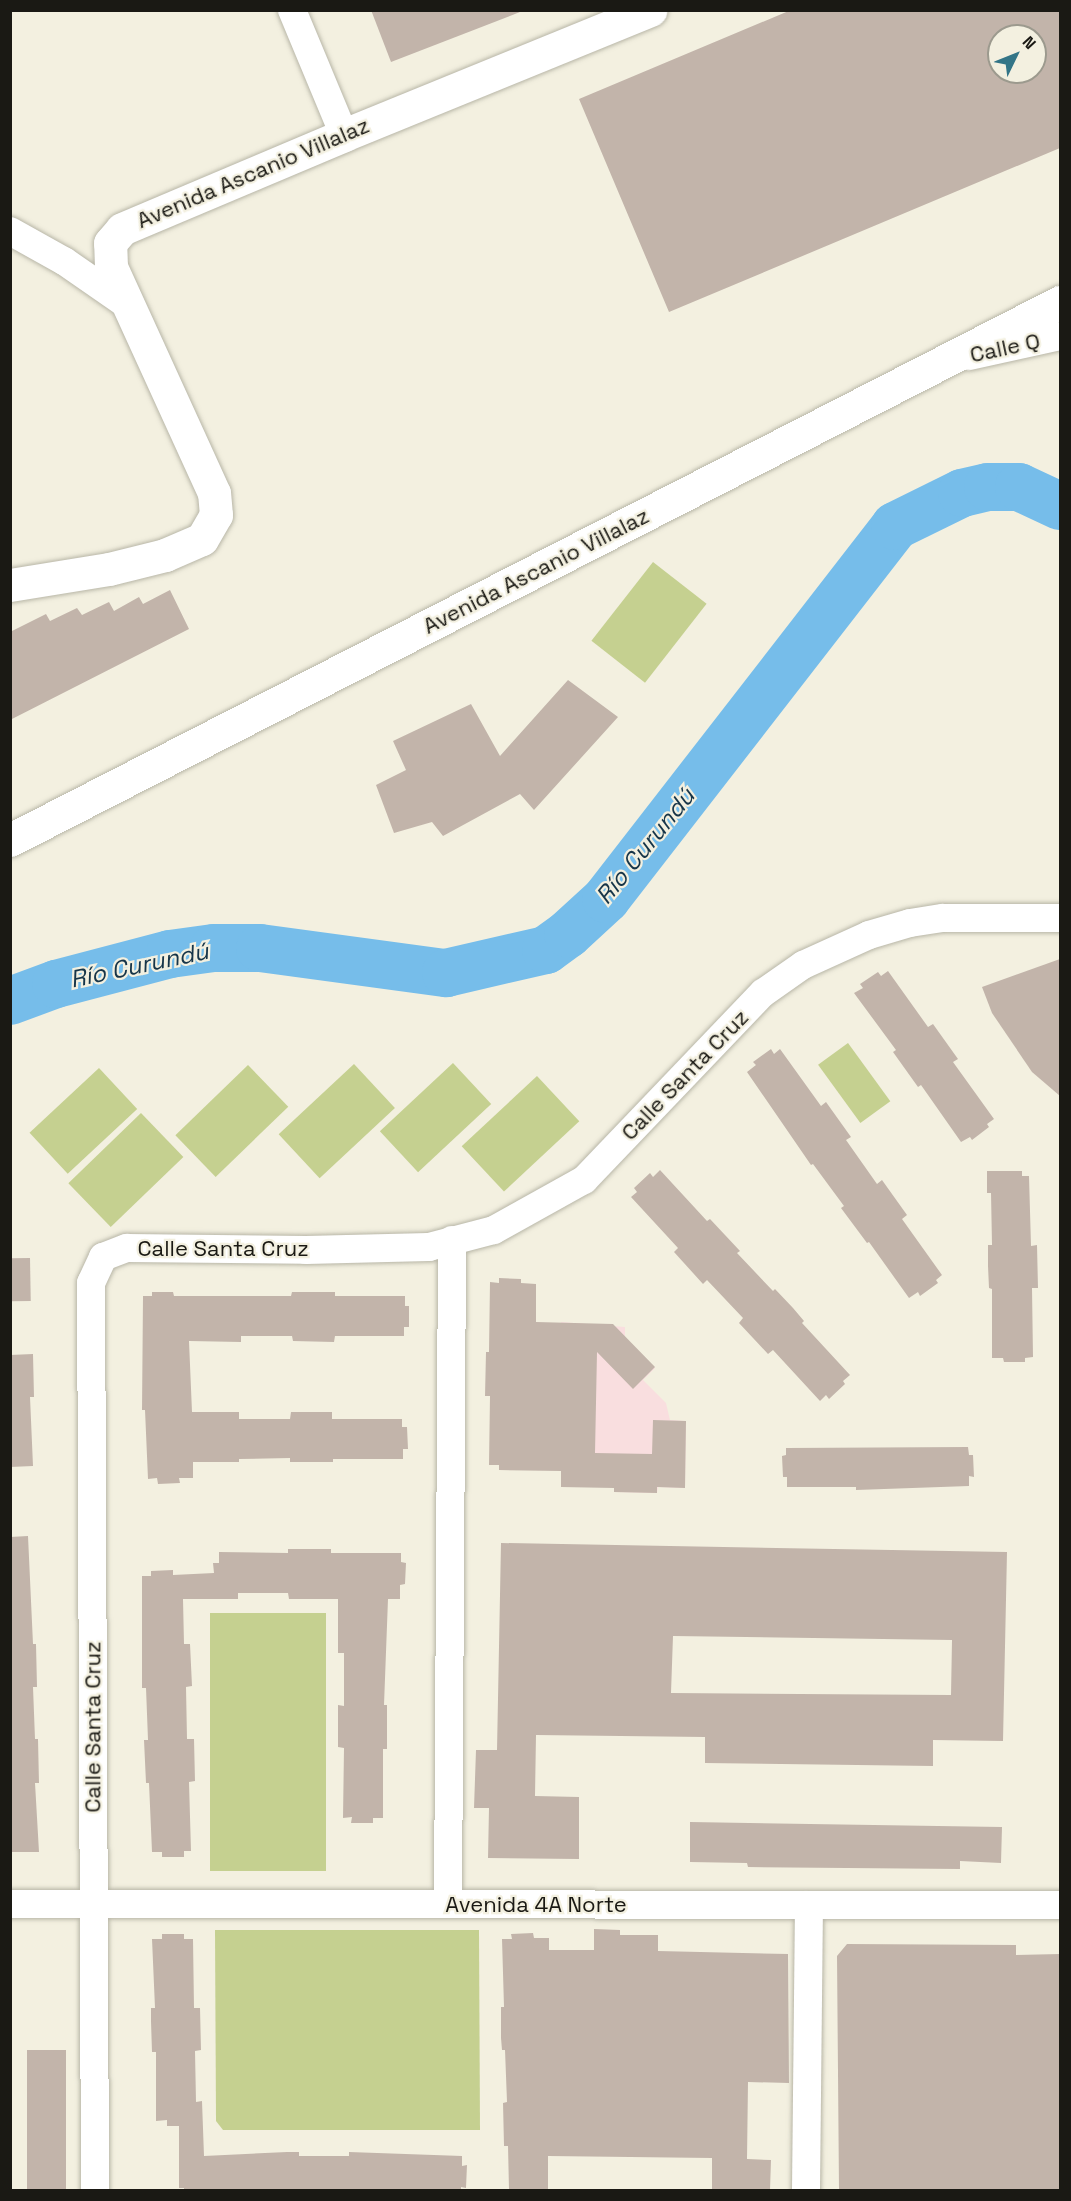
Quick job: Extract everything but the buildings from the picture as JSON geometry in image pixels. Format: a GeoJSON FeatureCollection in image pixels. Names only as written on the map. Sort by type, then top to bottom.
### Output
{"type":"FeatureCollection","features":[{"type":"Feature","properties":{"kind":"main road","name":"Avenida Ascanio Villalaz"},"geometry":{"type":"LineString","coordinates":[[10,585],[109,569],[165,555],[202,538],[213,523],[216,509],[214,493],[111,267],[110,243],[122,229],[344,135],[651,10]]}},
{"type":"Feature","properties":{"kind":"main road","name":"Avenida Ascanio Villalaz"},"geometry":{"type":"LineString","coordinates":[[11,840],[1060,302]]}},
{"type":"Feature","properties":{"kind":"street"},"geometry":{"type":"LineString","coordinates":[[292,10],[344,135]]}},
{"type":"Feature","properties":{"kind":"street"},"geometry":{"type":"LineString","coordinates":[[10,231],[64,261],[126,304]]}},
{"type":"Feature","properties":{"kind":"street","name":"Calle Q"},"geometry":{"type":"LineString","coordinates":[[949,360],[1060,336]]}},
{"type":"Feature","properties":{"kind":"street","name":"Calle Santa Cruz"},"geometry":{"type":"LineString","coordinates":[[95,2190],[90,1283],[103,1257],[127,1248],[317,1250],[429,1247],[494,1230],[584,1180],[763,993],[803,965],[869,935],[910,923],[943,918],[1060,918]]}},
{"type":"Feature","properties":{"kind":"street"},"geometry":{"type":"LineString","coordinates":[[448,1904],[452,1240]]}},
{"type":"Feature","properties":{"kind":"street","name":"Avenida 4A Norte"},"geometry":{"type":"LineString","coordinates":[[10,1904],[1060,1905]]}},
{"type":"Feature","properties":{"kind":"street"},"geometry":{"type":"LineString","coordinates":[[806,2190],[809,1905]]}},
{"type":"Feature","properties":{"kind":"shaded area"},"geometry":{"type":"Polygon","coordinates":[[[561,1322],[625,1327],[625,1337],[655,1368],[643,1380],[666,1403],[670,1420],[686,1421],[685,1488],[658,1487],[657,1493],[614,1492],[614,1485],[561,1487],[561,1322]]]}},
{"type":"Feature","properties":{"kind":"green space"},"geometry":{"type":"Polygon","coordinates":[[[653,562],[707,604],[645,683],[591,641],[653,562]]]}},
{"type":"Feature","properties":{"kind":"green space"},"geometry":{"type":"Polygon","coordinates":[[[848,1043],[890,1101],[860,1123],[818,1065],[848,1043]]]}},
{"type":"Feature","properties":{"kind":"green space"},"geometry":{"type":"Polygon","coordinates":[[[453,1063],[491,1104],[418,1172],[380,1131],[453,1063]]]}},
{"type":"Feature","properties":{"kind":"green space"},"geometry":{"type":"Polygon","coordinates":[[[354,1064],[395,1108],[320,1178],[279,1134],[354,1064]]]}},
{"type":"Feature","properties":{"kind":"green space"},"geometry":{"type":"Polygon","coordinates":[[[248,1065],[288,1107],[216,1177],[175,1135],[248,1065]]]}},
{"type":"Feature","properties":{"kind":"green space"},"geometry":{"type":"Polygon","coordinates":[[[99,1068],[137,1109],[68,1174],[30,1133],[99,1068]]]}},
{"type":"Feature","properties":{"kind":"green space"},"geometry":{"type":"Polygon","coordinates":[[[537,1076],[579,1121],[504,1192],[462,1146],[537,1076]]]}},
{"type":"Feature","properties":{"kind":"green space"},"geometry":{"type":"Polygon","coordinates":[[[141,1113],[183,1157],[111,1227],[68,1183],[141,1113]]]}},
{"type":"Feature","properties":{"kind":"green space"},"geometry":{"type":"Polygon","coordinates":[[[210,1613],[326,1613],[326,1871],[210,1871],[210,1613]]]}},
{"type":"Feature","properties":{"kind":"green space"},"geometry":{"type":"Polygon","coordinates":[[[215,1930],[479,1930],[480,2130],[223,2130],[216,2121],[215,1930]]]}},
{"type":"Feature","properties":{"kind":"waterway","name":"Río Curundú"},"geometry":{"type":"LineString","coordinates":[[10,1001],[56,984],[170,954],[214,948],[260,948],[446,973],[546,950],[568,934],[606,899],[895,526],[962,493],[988,487],[1019,487],[1060,506]]}}]}
